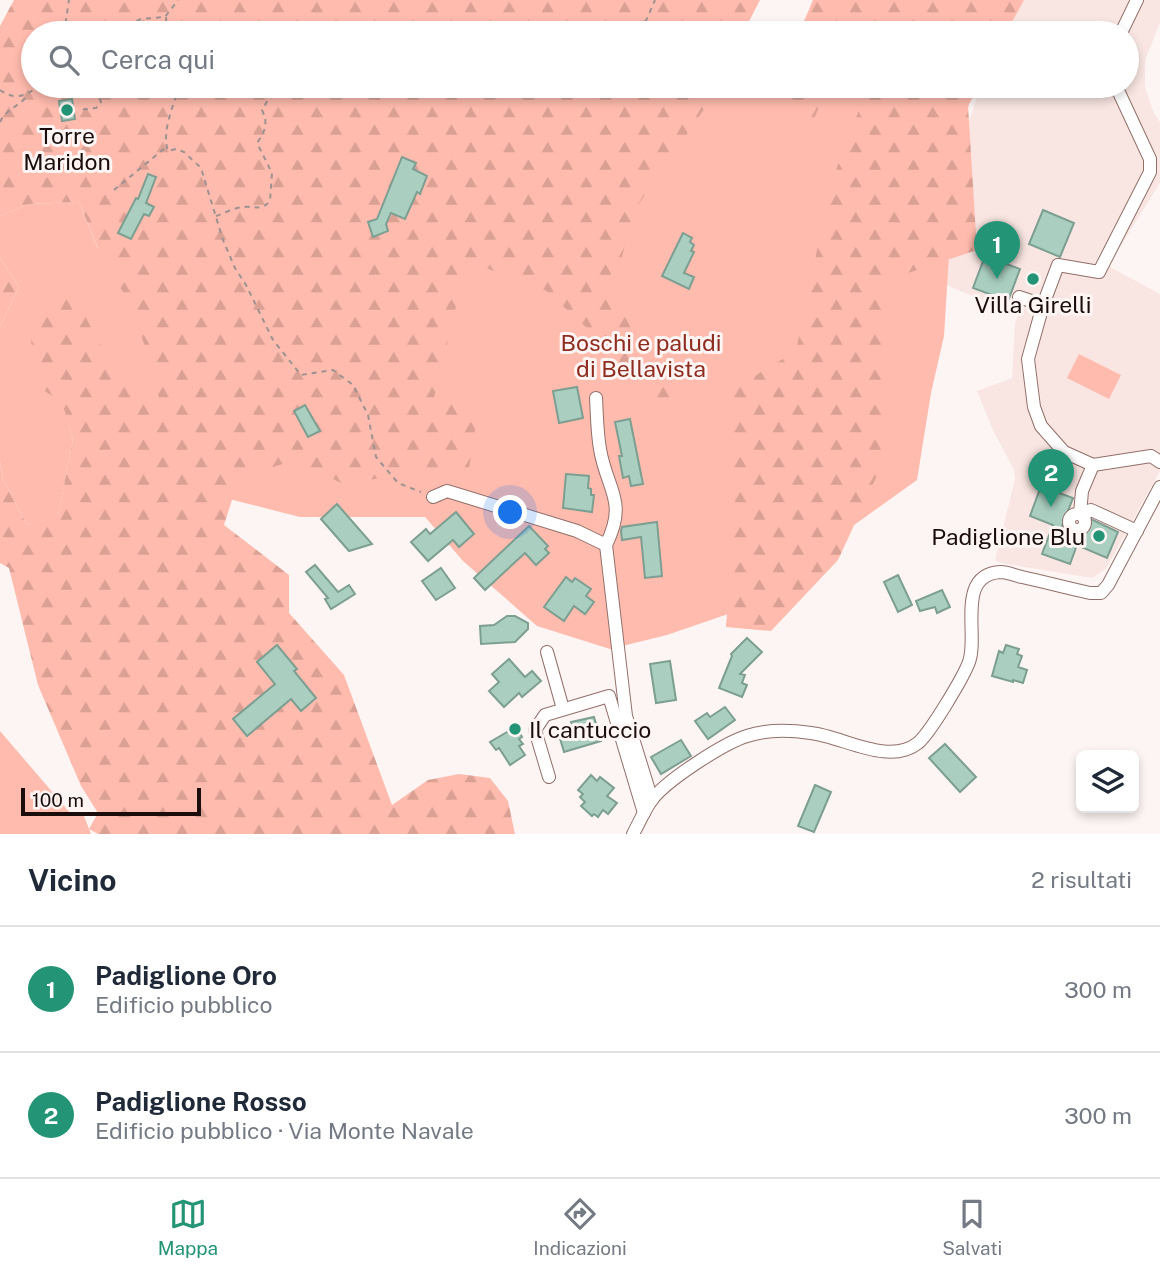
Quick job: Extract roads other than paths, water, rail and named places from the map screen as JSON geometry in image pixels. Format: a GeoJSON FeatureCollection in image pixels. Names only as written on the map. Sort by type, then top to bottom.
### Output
{"type":"FeatureCollection","features":[{"type":"Feature","properties":{"kind":"street"},"geometry":{"type":"LineString","coordinates":[[1127,21],[1137,0]]}},
{"type":"Feature","properties":{"kind":"street"},"geometry":{"type":"LineString","coordinates":[[1122,98],[1150,159],[1150,172],[1099,272],[1058,265],[1043,304],[1028,359],[1037,419],[1064,452],[1093,465],[1151,456],[1160,462]]}},
{"type":"Feature","properties":{"kind":"street"},"geometry":{"type":"LineString","coordinates":[[1019,297],[1043,304]]}},
{"type":"Feature","properties":{"kind":"street"},"geometry":{"type":"LineString","coordinates":[[596,398],[600,450],[617,508],[614,528],[606,545],[626,716],[652,800]]}},
{"type":"Feature","properties":{"kind":"street"},"geometry":{"type":"LineString","coordinates":[[1093,465],[1083,492],[1080,514],[1091,510],[1137,530]]}},
{"type":"Feature","properties":{"kind":"street"},"geometry":{"type":"LineString","coordinates":[[633,834],[652,800],[666,785],[746,736],[776,730],[811,733],[887,753],[901,752],[919,742],[970,661],[973,638],[971,603],[974,590],[984,578],[1001,572],[1090,593],[1101,593],[1108,586],[1160,487]]}},
{"type":"Feature","properties":{"kind":"street"},"geometry":{"type":"LineString","coordinates":[[433,497],[447,492],[577,531],[606,545]]}},
{"type":"Feature","properties":{"kind":"street"},"geometry":{"type":"LineString","coordinates":[[547,652],[563,709]]}},
{"type":"Feature","properties":{"kind":"street"},"geometry":{"type":"LineString","coordinates":[[549,777],[534,730],[545,715],[610,696],[644,813]]}},
{"type":"Feature","properties":{"kind":"place","name":"Torre Maridon"},"geometry":{"type":"Point","coordinates":[67,110]}},
{"type":"Feature","properties":{"kind":"place","name":"Padiglione Oro"},"geometry":{"type":"Point","coordinates":[997,279]}},
{"type":"Feature","properties":{"kind":"place","name":"Villa Girelli"},"geometry":{"type":"Point","coordinates":[1033,279]}},
{"type":"Feature","properties":{"kind":"place","name":"Padiglione Rosso"},"geometry":{"type":"Point","coordinates":[1051,507]}},
{"type":"Feature","properties":{"kind":"place","name":"Padiglione Blu"},"geometry":{"type":"Point","coordinates":[1099,536]}},
{"type":"Feature","properties":{"kind":"place","name":"Il cantuccio"},"geometry":{"type":"Point","coordinates":[515,729]}},
{"type":"Feature","properties":{"kind":"park label","name":"Boschi e paludi di Bellavista"},"geometry":{"type":"Point","coordinates":[641,355]}}]}
